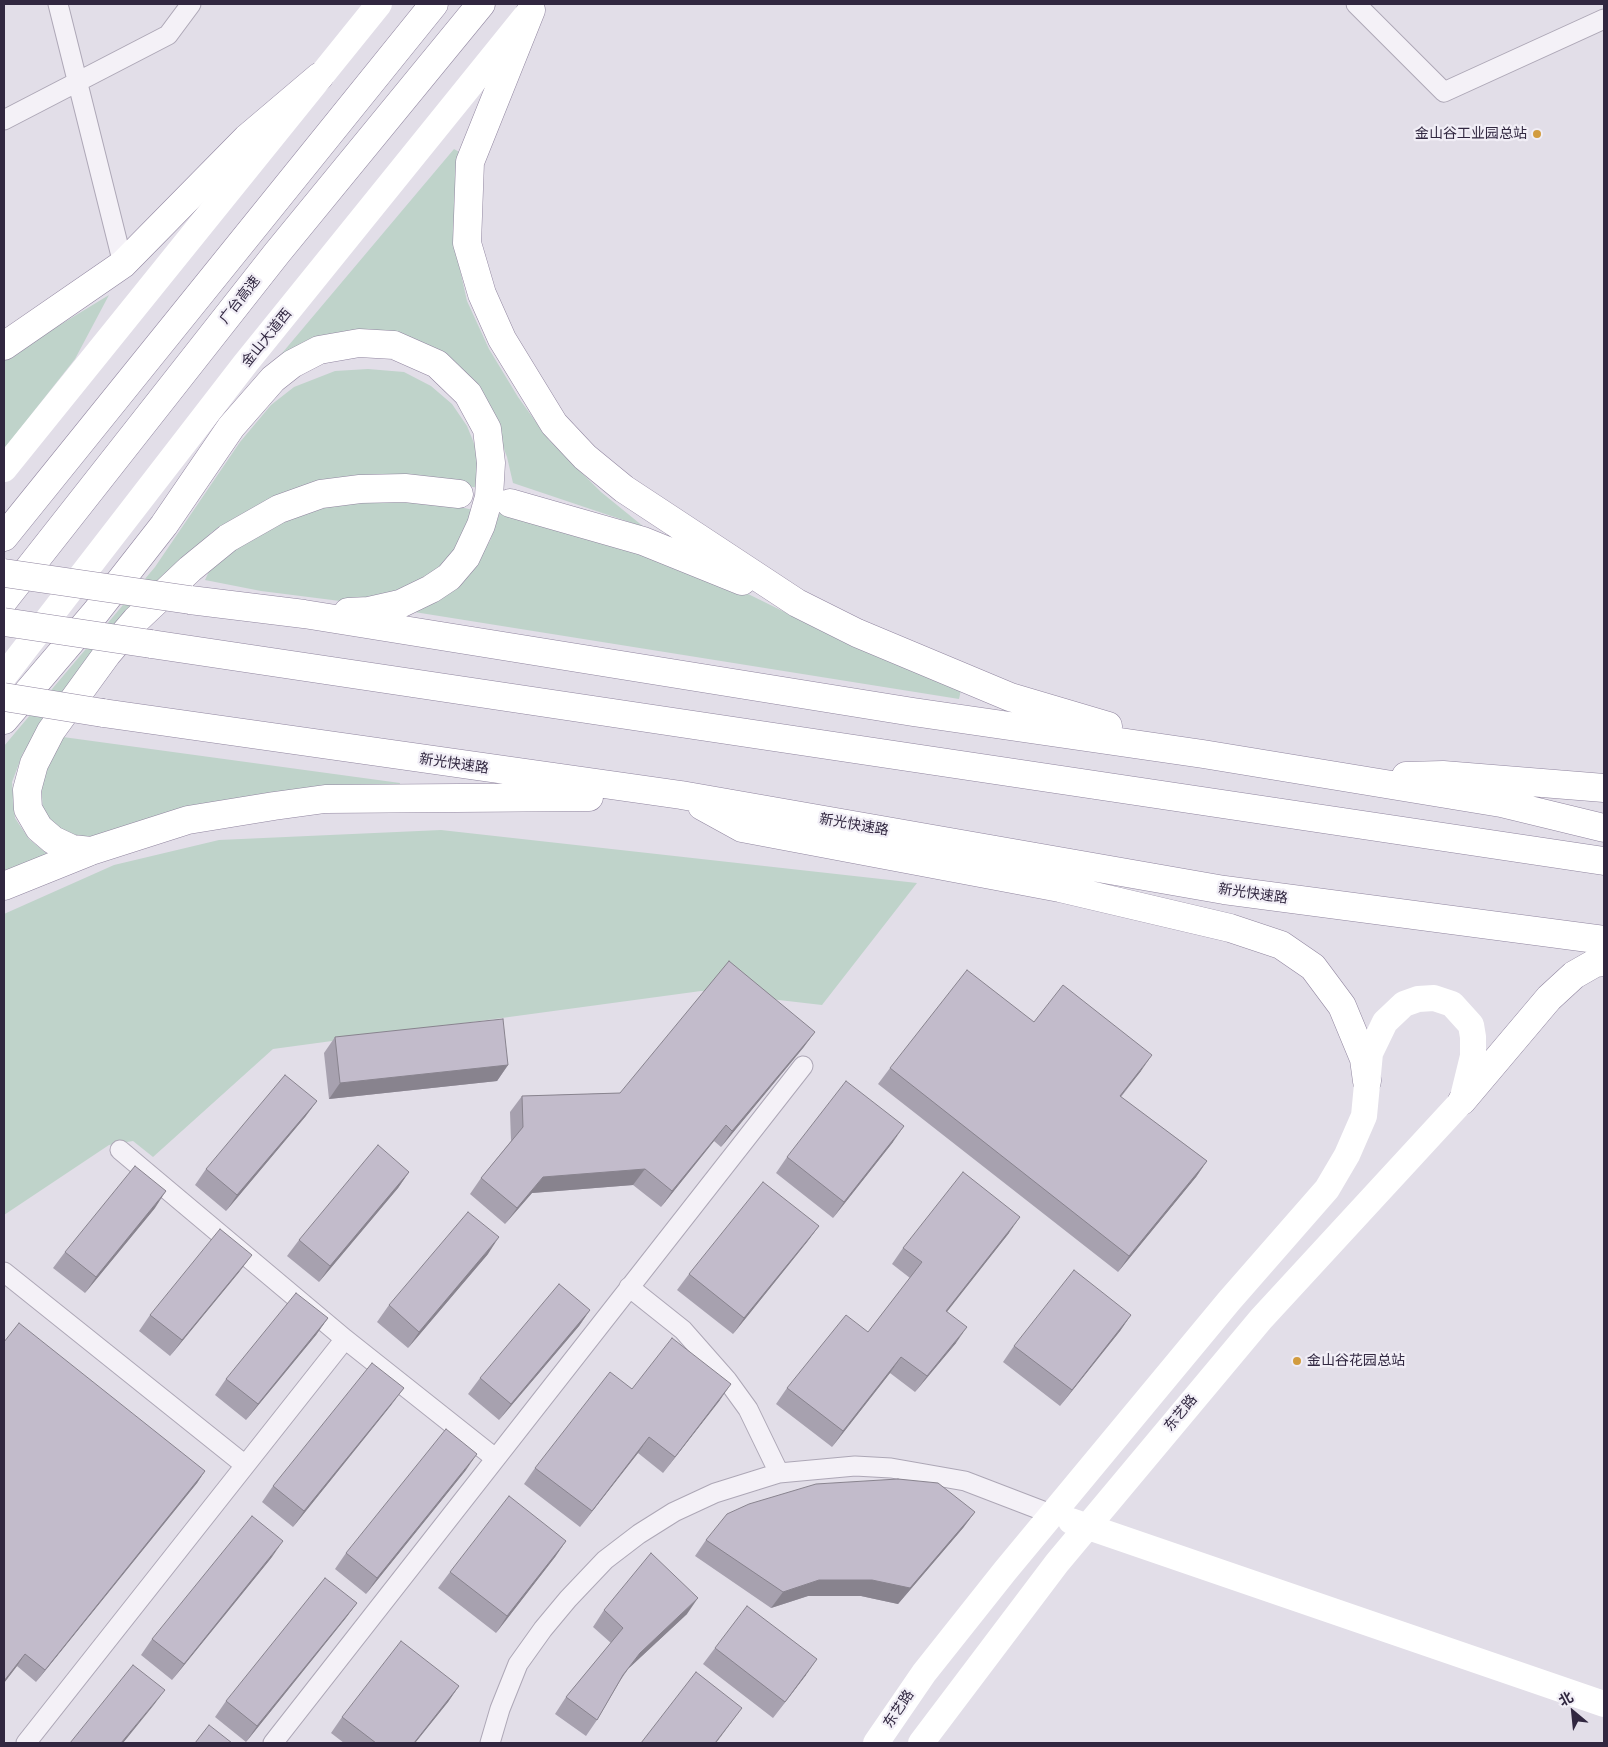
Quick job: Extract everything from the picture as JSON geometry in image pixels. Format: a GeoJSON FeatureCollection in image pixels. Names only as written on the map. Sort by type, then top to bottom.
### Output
{"type":"FeatureCollection","features":[{"type":"Feature","properties":{"kind":"highway"},"geometry":{"type":"LineString","coordinates":[[4,537],[434,4]]}},
{"type":"Feature","properties":{"kind":"highway","name":"广台高速"},"geometry":{"type":"LineString","coordinates":[[4,600],[277,253],[481,4]]}},
{"type":"Feature","properties":{"kind":"highway"},"geometry":{"type":"LineString","coordinates":[[534,7],[470,162],[467,243],[482,294],[502,339],[554,424],[584,457],[624,489],[797,603]]}},
{"type":"Feature","properties":{"kind":"highway"},"geometry":{"type":"LineString","coordinates":[[4,346],[123,264],[246,138],[319,77]]}},
{"type":"Feature","properties":{"kind":"highway"},"geometry":{"type":"LineString","coordinates":[[4,720],[96,612],[164,525],[231,427],[274,379],[292,364],[319,350],[359,343],[394,345],[436,364],[468,394],[487,429],[491,463],[489,497],[481,525],[466,557],[450,577],[430,589],[400,604],[369,611],[304,614]]}},
{"type":"Feature","properties":{"kind":"highway"},"geometry":{"type":"LineString","coordinates":[[91,851],[72,849],[53,840],[39,828],[28,809],[27,790],[34,764],[51,731],[107,654],[136,620],[190,569],[228,538],[279,509],[321,494],[360,489],[405,488],[459,494]]}},
{"type":"Feature","properties":{"kind":"highway"},"geometry":{"type":"LineString","coordinates":[[510,503],[643,542],[797,603],[857,633],[1010,697],[1203,754]]}},
{"type":"Feature","properties":{"kind":"highway"},"geometry":{"type":"LineString","coordinates":[[4,572],[190,600],[304,614],[913,712],[1203,754],[1501,803],[1604,828]]}},
{"type":"Feature","properties":{"kind":"highway"},"geometry":{"type":"LineString","coordinates":[[4,622],[1604,861]]}},
{"type":"Feature","properties":{"kind":"highway","name":"新光快速路"},"geometry":{"type":"LineString","coordinates":[[4,697],[103,713],[681,795],[1224,890],[1604,940]]}},
{"type":"Feature","properties":{"kind":"highway"},"geometry":{"type":"LineString","coordinates":[[1342,778],[1443,774],[1604,788]]}},
{"type":"Feature","properties":{"kind":"highway"},"geometry":{"type":"LineString","coordinates":[[4,886],[91,851],[188,820],[325,799],[681,795],[742,828],[1060,888],[1230,928],[1281,945],[1313,967],[1342,1006],[1364,1059],[1367,1081]]}},
{"type":"Feature","properties":{"kind":"highway"},"geometry":{"type":"LineString","coordinates":[[1462,1101],[1549,998],[1574,975],[1595,963],[1604,962]]}},
{"type":"Feature","properties":{"kind":"street"},"geometry":{"type":"LineString","coordinates":[[58,4],[123,264]]}},
{"type":"Feature","properties":{"kind":"street"},"geometry":{"type":"LineString","coordinates":[[4,120],[168,34],[191,4]]}},
{"type":"Feature","properties":{"kind":"street"},"geometry":{"type":"LineString","coordinates":[[4,469],[378,4]]}},
{"type":"Feature","properties":{"kind":"street"},"geometry":{"type":"LineString","coordinates":[[1356,4],[1444,92],[1604,19]]}},
{"type":"Feature","properties":{"kind":"street","name":"金山大道西"},"geometry":{"type":"LineString","coordinates":[[4,676],[246,364],[534,7]]}},
{"type":"Feature","properties":{"kind":"street","name":"东艺路"},"geometry":{"type":"LineString","coordinates":[[876,1743],[924,1673],[1051,1514],[1228,1301],[1327,1190],[1347,1155],[1364,1116],[1370,1053],[1384,1022],[1404,1004],[1418,999],[1434,998],[1452,1004],[1470,1025],[1473,1056],[1462,1101],[1261,1318],[1086,1526],[921,1743]]}},
{"type":"Feature","properties":{"kind":"street"},"geometry":{"type":"LineString","coordinates":[[273,1743],[803,1066]]}},
{"type":"Feature","properties":{"kind":"street"},"geometry":{"type":"LineString","coordinates":[[120,1150],[345,1339],[495,1458]]}},
{"type":"Feature","properties":{"kind":"street"},"geometry":{"type":"LineString","coordinates":[[4,1272],[245,1465]]}},
{"type":"Feature","properties":{"kind":"street"},"geometry":{"type":"LineString","coordinates":[[629,1287],[683,1330],[727,1380],[748,1409],[779,1473]]}},
{"type":"Feature","properties":{"kind":"street"},"geometry":{"type":"LineString","coordinates":[[26,1743],[345,1339]]}},
{"type":"Feature","properties":{"kind":"street"},"geometry":{"type":"LineString","coordinates":[[490,1743],[500,1709],[518,1664],[542,1629],[605,1560],[639,1534],[674,1512],[714,1493],[779,1473],[855,1466],[891,1468],[965,1481],[1051,1514],[1604,1704]]}},
{"type":"Feature","properties":{"kind":"green space"},"geometry":{"type":"Polygon","coordinates":[[[454,149],[461,153],[455,192],[455,247],[467,301],[489,349],[518,397],[549,440],[601,492],[644,527],[513,483],[507,457],[499,436],[466,383],[373,348],[267,371],[454,149]]]}},
{"type":"Feature","properties":{"kind":"green space"},"geometry":{"type":"Polygon","coordinates":[[[109,295],[75,359],[4,449],[4,359],[109,295]]]}},
{"type":"Feature","properties":{"kind":"green space"},"geometry":{"type":"Polygon","coordinates":[[[368,369],[404,372],[431,386],[452,404],[467,426],[480,458],[480,488],[413,479],[274,497],[212,532],[176,569],[23,753],[12,782],[15,818],[29,839],[51,857],[4,878],[4,746],[155,567],[240,442],[271,405],[294,387],[335,371],[368,369]]]}},
{"type":"Feature","properties":{"kind":"green space"},"geometry":{"type":"Polygon","coordinates":[[[427,499],[477,511],[461,546],[436,572],[404,591],[356,603],[261,591],[205,580],[212,565],[267,525],[338,503],[427,499]]]}},
{"type":"Feature","properties":{"kind":"green space"},"geometry":{"type":"Polygon","coordinates":[[[500,512],[619,543],[740,590],[817,628],[961,690],[959,699],[408,611],[469,570],[490,541],[500,512]]]}},
{"type":"Feature","properties":{"kind":"green space"},"geometry":{"type":"Polygon","coordinates":[[[63,737],[400,783],[399,793],[93,840],[76,839],[53,828],[43,810],[41,785],[50,754],[63,737]]]}},
{"type":"Feature","properties":{"kind":"green space"},"geometry":{"type":"Polygon","coordinates":[[[441,830],[917,883],[822,1005],[701,991],[273,1049],[153,1157],[133,1141],[109,1145],[4,1215],[4,914],[114,865],[219,840],[441,830]]]}},
{"type":"Feature","properties":{"kind":"building"},"geometry":{"type":"Polygon","coordinates":[[[729,961],[815,1032],[732,1131],[726,1125],[672,1191],[645,1169],[543,1177],[517,1208],[481,1178],[523,1127],[522,1096],[620,1093],[729,961]]]}},
{"type":"Feature","properties":{"kind":"building"},"geometry":{"type":"Polygon","coordinates":[[[967,970],[1034,1022],[1063,985],[1152,1055],[1120,1096],[1207,1161],[1129,1256],[890,1068],[967,970]]]}},
{"type":"Feature","properties":{"kind":"building"},"geometry":{"type":"Polygon","coordinates":[[[503,1019],[508,1065],[340,1083],[335,1037],[503,1019]]]}},
{"type":"Feature","properties":{"kind":"building"},"geometry":{"type":"Polygon","coordinates":[[[285,1075],[317,1101],[237,1195],[206,1169],[285,1075]]]}},
{"type":"Feature","properties":{"kind":"building"},"geometry":{"type":"Polygon","coordinates":[[[846,1081],[904,1126],[844,1202],[787,1157],[846,1081]]]}},
{"type":"Feature","properties":{"kind":"building"},"geometry":{"type":"Polygon","coordinates":[[[378,1145],[409,1172],[330,1266],[299,1240],[378,1145]]]}},
{"type":"Feature","properties":{"kind":"building"},"geometry":{"type":"Polygon","coordinates":[[[135,1166],[166,1191],[96,1277],[65,1252],[135,1166]]]}},
{"type":"Feature","properties":{"kind":"building"},"geometry":{"type":"Polygon","coordinates":[[[963,1172],[1020,1217],[946,1311],[967,1327],[927,1376],[901,1357],[843,1431],[787,1388],[846,1315],[868,1332],[922,1262],[903,1248],[963,1172]]]}},
{"type":"Feature","properties":{"kind":"building"},"geometry":{"type":"Polygon","coordinates":[[[763,1182],[819,1226],[744,1318],[689,1274],[763,1182]]]}},
{"type":"Feature","properties":{"kind":"building"},"geometry":{"type":"Polygon","coordinates":[[[468,1212],[499,1237],[419,1332],[389,1305],[468,1212]]]}},
{"type":"Feature","properties":{"kind":"building"},"geometry":{"type":"Polygon","coordinates":[[[220,1229],[252,1255],[182,1340],[150,1315],[220,1229]]]}},
{"type":"Feature","properties":{"kind":"building"},"geometry":{"type":"Polygon","coordinates":[[[1074,1270],[1131,1315],[1072,1390],[1014,1346],[1074,1270]]]}},
{"type":"Feature","properties":{"kind":"building"},"geometry":{"type":"Polygon","coordinates":[[[559,1284],[590,1310],[511,1404],[480,1378],[559,1284]]]}},
{"type":"Feature","properties":{"kind":"building"},"geometry":{"type":"Polygon","coordinates":[[[296,1293],[328,1318],[258,1404],[226,1379],[296,1293]]]}},
{"type":"Feature","properties":{"kind":"building"},"geometry":{"type":"Polygon","coordinates":[[[19,1323],[205,1471],[45,1670],[25,1654],[4,1681],[4,1342],[19,1323]]]}},
{"type":"Feature","properties":{"kind":"building"},"geometry":{"type":"Polygon","coordinates":[[[672,1338],[731,1384],[675,1457],[649,1437],[592,1511],[535,1468],[610,1372],[632,1389],[672,1338]]]}},
{"type":"Feature","properties":{"kind":"building"},"geometry":{"type":"Polygon","coordinates":[[[372,1363],[404,1388],[304,1511],[273,1486],[372,1363]]]}},
{"type":"Feature","properties":{"kind":"building"},"geometry":{"type":"Polygon","coordinates":[[[446,1429],[477,1454],[377,1578],[346,1553],[446,1429]]]}},
{"type":"Feature","properties":{"kind":"building"},"geometry":{"type":"Polygon","coordinates":[[[898,1479],[938,1483],[975,1512],[910,1588],[872,1580],[819,1580],[783,1592],[706,1540],[727,1514],[749,1504],[816,1484],[898,1479]]]}},
{"type":"Feature","properties":{"kind":"building"},"geometry":{"type":"Polygon","coordinates":[[[509,1496],[566,1541],[507,1616],[450,1572],[509,1496]]]}},
{"type":"Feature","properties":{"kind":"building"},"geometry":{"type":"Polygon","coordinates":[[[252,1516],[283,1541],[184,1664],[152,1639],[252,1516]]]}},
{"type":"Feature","properties":{"kind":"building"},"geometry":{"type":"Polygon","coordinates":[[[651,1553],[698,1598],[640,1653],[623,1675],[597,1720],[566,1697],[623,1628],[604,1610],[651,1553]]]}},
{"type":"Feature","properties":{"kind":"building"},"geometry":{"type":"Polygon","coordinates":[[[325,1578],[357,1603],[257,1726],[226,1701],[325,1578]]]}},
{"type":"Feature","properties":{"kind":"building"},"geometry":{"type":"Polygon","coordinates":[[[747,1606],[817,1659],[785,1702],[715,1648],[747,1606]]]}},
{"type":"Feature","properties":{"kind":"building"},"geometry":{"type":"Polygon","coordinates":[[[401,1641],[459,1686],[414,1743],[376,1743],[342,1717],[401,1641]]]}},
{"type":"Feature","properties":{"kind":"building"},"geometry":{"type":"Polygon","coordinates":[[[133,1665],[165,1690],[121,1743],[70,1743],[133,1665]]]}},
{"type":"Feature","properties":{"kind":"building"},"geometry":{"type":"Polygon","coordinates":[[[696,1672],[742,1708],[715,1743],[641,1743],[696,1672]]]}},
{"type":"Feature","properties":{"kind":"building"},"geometry":{"type":"Polygon","coordinates":[[[209,1725],[232,1743],[195,1743],[209,1725]]]}},
{"type":"Feature","properties":{"kind":"place","name":"金山谷工业园总站"},"geometry":{"type":"Point","coordinates":[1537,134]}},
{"type":"Feature","properties":{"kind":"place","name":"金山谷花园总站"},"geometry":{"type":"Point","coordinates":[1297,1361]}}]}
